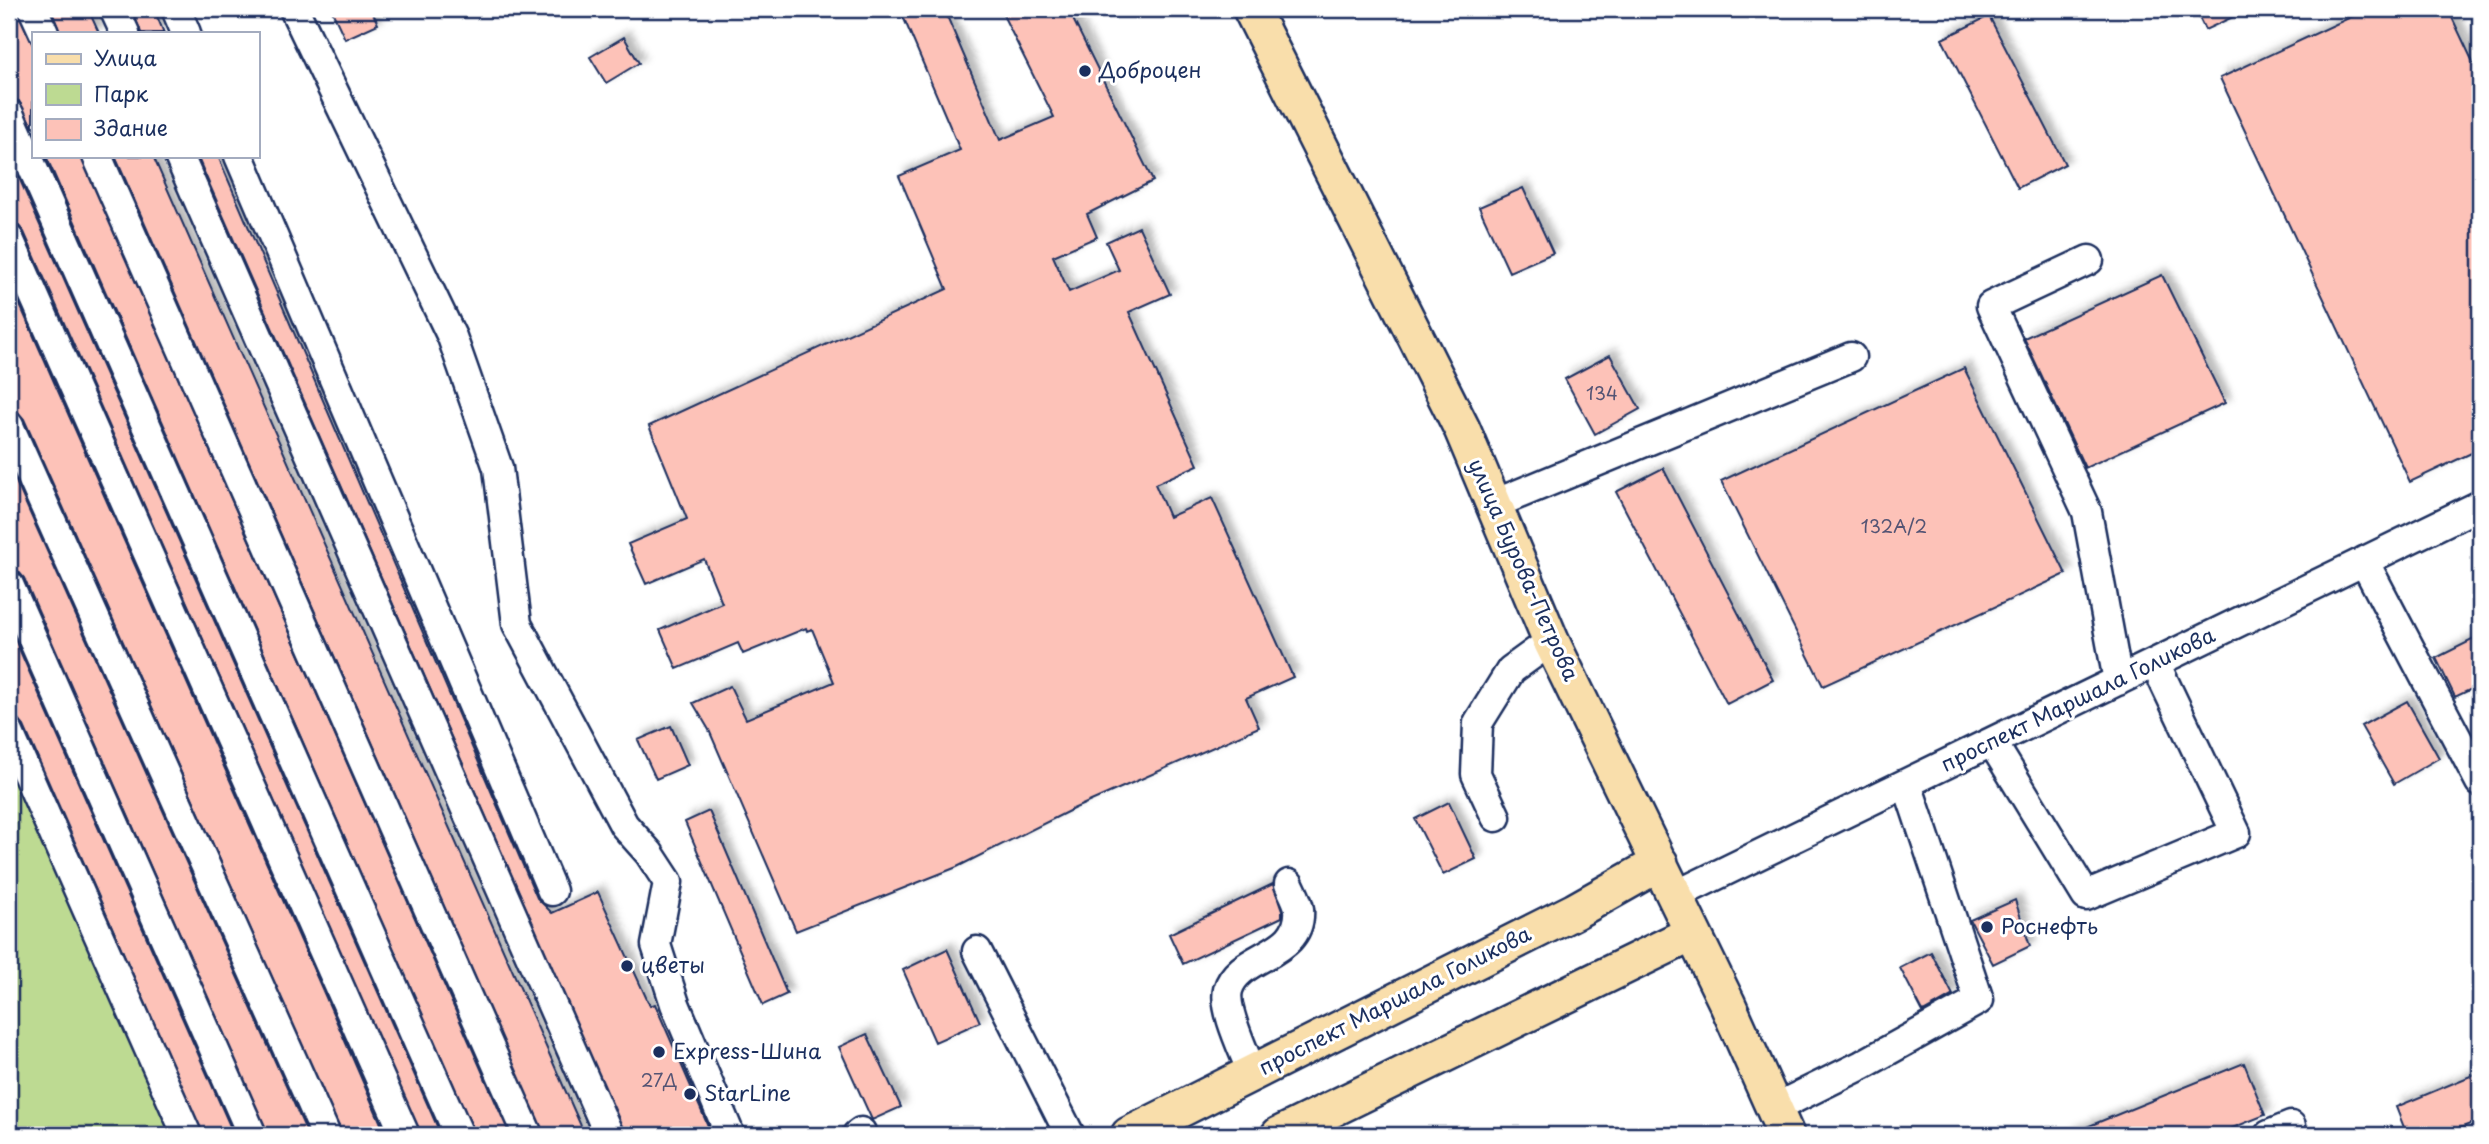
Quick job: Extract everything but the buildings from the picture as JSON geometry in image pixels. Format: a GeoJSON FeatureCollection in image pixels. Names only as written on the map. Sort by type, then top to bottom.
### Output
{"type":"FeatureCollection","features":[{"type":"Feature","properties":{"kind":"main road","name":"улица Бурова-Петрова"},"geometry":{"type":"LineString","coordinates":[[1251,9],[1462,429],[1551,641],[1676,895],[1781,1122]]}},
{"type":"Feature","properties":{"kind":"main road","name":"проспект Маршала Голикова"},"geometry":{"type":"LineString","coordinates":[[1129,1135],[1575,911],[1660,863]]}},
{"type":"Feature","properties":{"kind":"main road"},"geometry":{"type":"LineString","coordinates":[[1279,1135],[1693,933]]}},
{"type":"Feature","properties":{"kind":"street"},"geometry":{"type":"LineString","coordinates":[[33,9],[44,32]]}},
{"type":"Feature","properties":{"kind":"street"},"geometry":{"type":"LineString","coordinates":[[114,9],[125,32]]}},
{"type":"Feature","properties":{"kind":"street"},"geometry":{"type":"LineString","coordinates":[[176,9],[186,32]]}},
{"type":"Feature","properties":{"kind":"street"},"geometry":{"type":"LineString","coordinates":[[293,9],[452,337],[498,468],[517,624],[624,825],[649,853],[668,882],[656,945],[675,1004],[730,1135]]}},
{"type":"Feature","properties":{"kind":"street"},"geometry":{"type":"LineString","coordinates":[[9,114],[459,1135]]}},
{"type":"Feature","properties":{"kind":"street"},"geometry":{"type":"LineString","coordinates":[[98,158],[528,1135]]}},
{"type":"Feature","properties":{"kind":"street"},"geometry":{"type":"LineString","coordinates":[[180,158],[609,1135]]}},
{"type":"Feature","properties":{"kind":"street"},"geometry":{"type":"LineString","coordinates":[[240,158],[552,891]]}},
{"type":"Feature","properties":{"kind":"street"},"geometry":{"type":"LineString","coordinates":[[9,239],[405,1135]]}},
{"type":"Feature","properties":{"kind":"street"},"geometry":{"type":"LineString","coordinates":[[2089,260],[1991,306],[2087,512],[2118,681]]}},
{"type":"Feature","properties":{"kind":"street"},"geometry":{"type":"LineString","coordinates":[[1492,505],[1851,357]]}},
{"type":"Feature","properties":{"kind":"street"},"geometry":{"type":"LineString","coordinates":[[9,426],[326,1135]]}},
{"type":"Feature","properties":{"kind":"street","name":"проспект Маршала Голикова"},"geometry":{"type":"LineString","coordinates":[[1676,895],[2480,505]]}},
{"type":"Feature","properties":{"kind":"street"},"geometry":{"type":"LineString","coordinates":[[2364,561],[2480,782]]}},
{"type":"Feature","properties":{"kind":"street"},"geometry":{"type":"LineString","coordinates":[[9,585],[252,1135]]}},
{"type":"Feature","properties":{"kind":"street"},"geometry":{"type":"LineString","coordinates":[[1496,817],[1476,774],[1478,723],[1511,670],[1551,641]]}},
{"type":"Feature","properties":{"kind":"street"},"geometry":{"type":"LineString","coordinates":[[1992,742],[2086,896],[2236,833],[2155,663]]}},
{"type":"Feature","properties":{"kind":"street"},"geometry":{"type":"LineString","coordinates":[[9,733],[187,1135]]}},
{"type":"Feature","properties":{"kind":"street"},"geometry":{"type":"LineString","coordinates":[[1781,1122],[1862,1065],[1979,1000],[1907,784]]}},
{"type":"Feature","properties":{"kind":"street"},"geometry":{"type":"LineString","coordinates":[[1252,1073],[1233,1023],[1227,993],[1234,976],[1281,947],[1295,932],[1299,908],[1289,884]]}},
{"type":"Feature","properties":{"kind":"street"},"geometry":{"type":"LineString","coordinates":[[976,951],[1070,1135]]}},
{"type":"Feature","properties":{"kind":"green space"},"geometry":{"type":"Polygon","coordinates":[[[9,766],[175,1135],[9,1135],[9,766]]]}},
{"type":"Feature","properties":{"kind":"place","name":"Доброцен"},"geometry":{"type":"Point","coordinates":[1085,71]}},
{"type":"Feature","properties":{"kind":"place","name":"Роснефть"},"geometry":{"type":"Point","coordinates":[1987,927]}},
{"type":"Feature","properties":{"kind":"place","name":"цветы"},"geometry":{"type":"Point","coordinates":[627,966]}},
{"type":"Feature","properties":{"kind":"place","name":"Express-Шина"},"geometry":{"type":"Point","coordinates":[659,1052]}},
{"type":"Feature","properties":{"kind":"place","name":"StarLine"},"geometry":{"type":"Point","coordinates":[690,1094]}}]}
